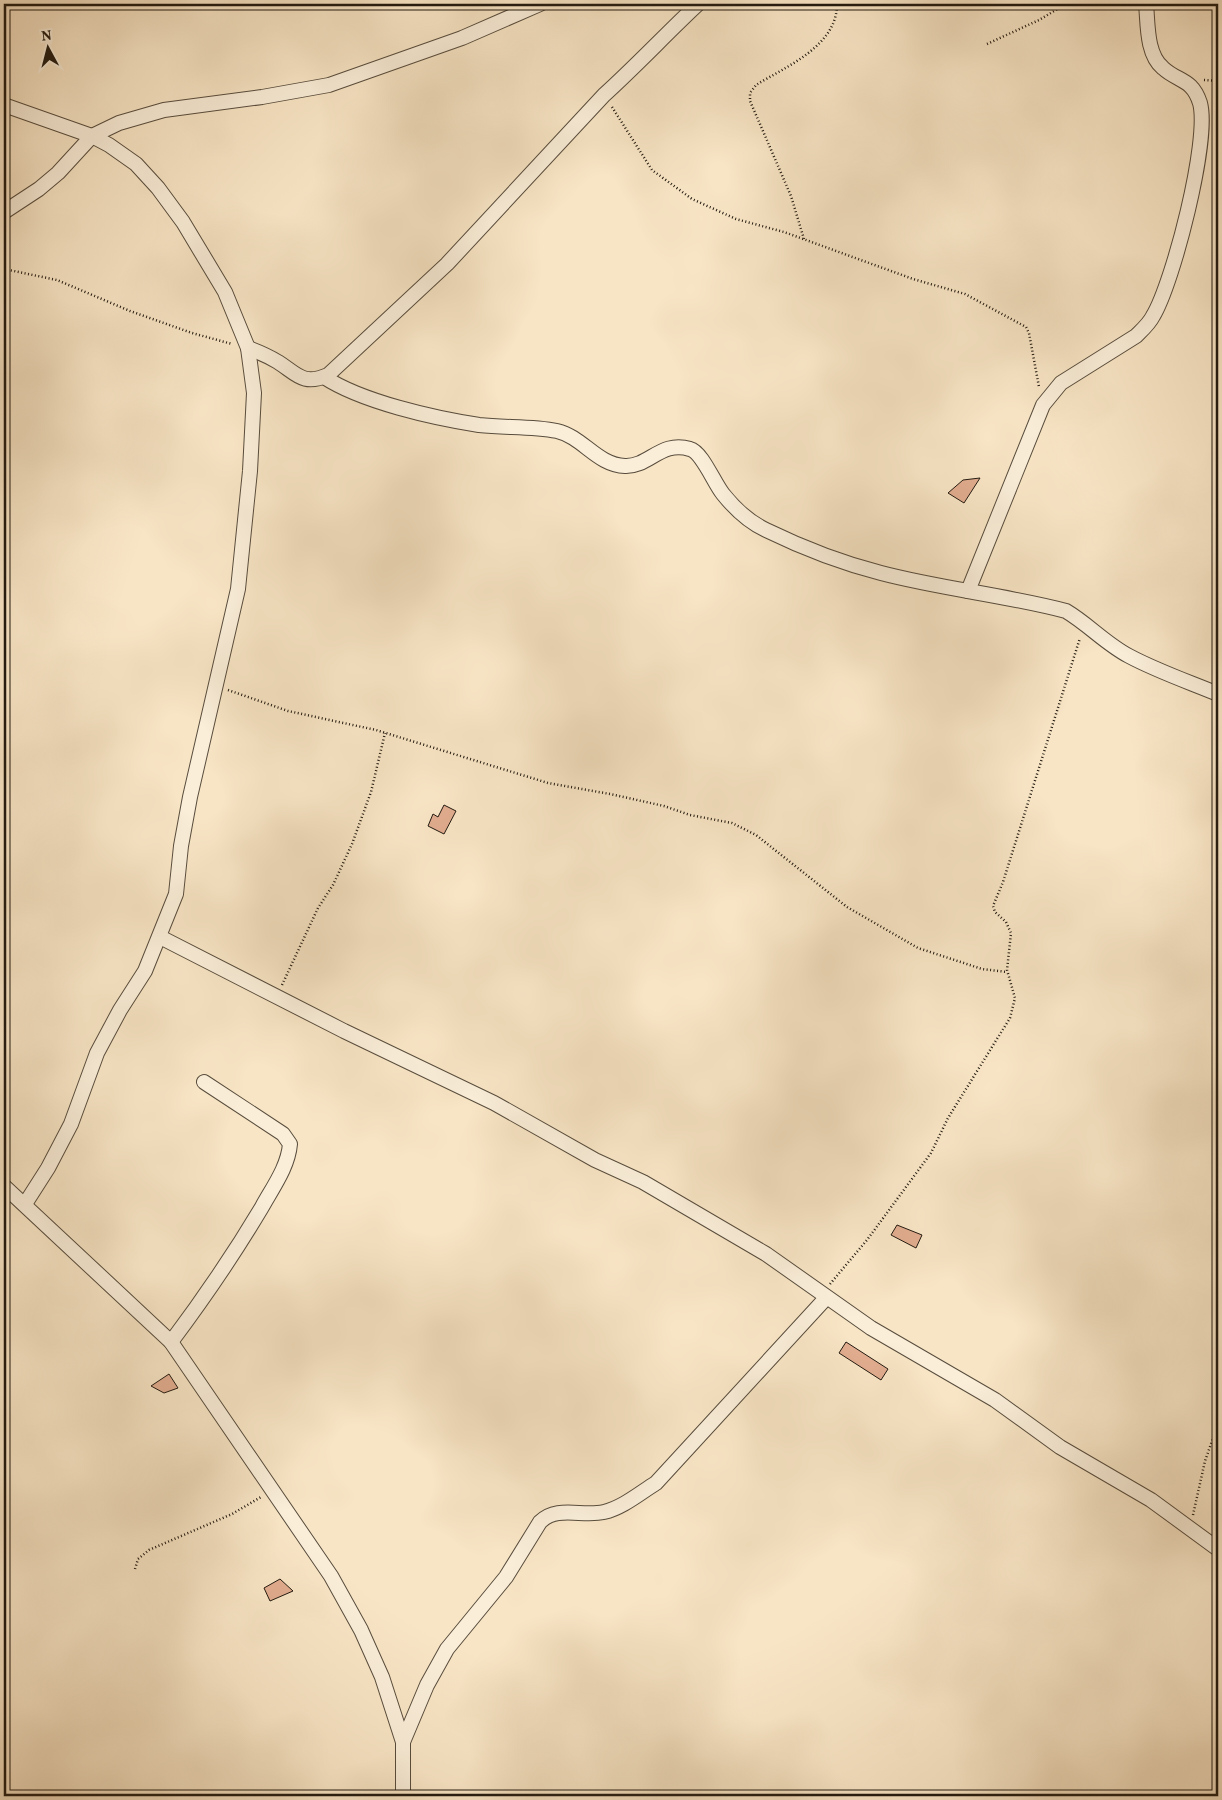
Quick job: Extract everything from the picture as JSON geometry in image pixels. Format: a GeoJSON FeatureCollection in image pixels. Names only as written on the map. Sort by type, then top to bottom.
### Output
{"type":"FeatureCollection","features":[{"type":"Feature","properties":{"kind":"street"},"geometry":{"type":"LineString","coordinates":[[4,212],[38,190],[58,173],[92,136],[119,123],[164,110],[262,98],[329,85],[462,38],[540,4]]}},
{"type":"Feature","properties":{"kind":"street"},"geometry":{"type":"LineString","coordinates":[[248,348],[266,355],[304,379],[313,381],[324,377],[347,360],[447,264],[604,95],[630,72],[654,44],[698,4]]}},
{"type":"Feature","properties":{"kind":"street"},"geometry":{"type":"LineString","coordinates":[[968,591],[1043,406],[1061,384],[1136,336],[1154,316],[1165,290],[1193,191],[1200,137],[1200,104],[1194,90],[1183,79],[1163,68],[1156,60],[1150,44],[1146,4]]}},
{"type":"Feature","properties":{"kind":"street"},"geometry":{"type":"LineString","coordinates":[[4,105],[92,136],[136,164],[163,195],[202,253],[225,292],[248,348],[254,393],[245,534],[238,589],[181,846],[176,894],[145,971],[96,1053],[72,1124],[48,1168],[24,1204]]}},
{"type":"Feature","properties":{"kind":"street"},"geometry":{"type":"LineString","coordinates":[[324,377],[338,387],[379,402],[426,413],[478,425],[558,431],[570,436],[606,462],[616,465],[627,466],[641,462],[672,446],[693,450],[700,456],[708,471],[735,508],[748,520],[765,530],[823,555],[882,573],[1041,604],[1066,611],[1128,656],[1218,694]]}},
{"type":"Feature","properties":{"kind":"street"},"geometry":{"type":"LineString","coordinates":[[160,937],[275,997],[494,1103],[595,1160],[643,1182],[766,1254],[871,1328],[995,1400],[1060,1447],[1151,1500],[1218,1548]]}},
{"type":"Feature","properties":{"kind":"street"},"geometry":{"type":"LineString","coordinates":[[171,1342],[212,1288],[236,1251],[281,1174],[289,1154],[290,1144],[283,1134],[204,1082]]}},
{"type":"Feature","properties":{"kind":"street"},"geometry":{"type":"LineString","coordinates":[[4,1186],[171,1342],[331,1576],[361,1630],[382,1677],[402,1742],[403,1796]]}},
{"type":"Feature","properties":{"kind":"street"},"geometry":{"type":"LineString","coordinates":[[402,1742],[427,1685],[447,1650],[506,1577],[540,1522],[548,1515],[556,1513],[604,1512],[627,1502],[656,1483],[823,1296]]}},
{"type":"Feature","properties":{"kind":"path"},"geometry":{"type":"LineString","coordinates":[[804,239],[791,196],[750,101],[750,93],[756,85],[820,43],[833,26],[836,4]]}},
{"type":"Feature","properties":{"kind":"path"},"geometry":{"type":"LineString","coordinates":[[988,44],[1040,20],[1066,4]]}},
{"type":"Feature","properties":{"kind":"path"},"geometry":{"type":"LineString","coordinates":[[604,95],[630,132],[652,170],[692,198],[736,219],[804,239],[913,279],[965,294],[1026,327],[1029,333],[1043,406]]}},
{"type":"Feature","properties":{"kind":"path"},"geometry":{"type":"LineString","coordinates":[[4,269],[57,280],[130,311],[192,333],[248,348]]}},
{"type":"Feature","properties":{"kind":"path"},"geometry":{"type":"LineString","coordinates":[[823,1296],[930,1153],[948,1118],[1005,1028],[1012,1013],[1015,998],[1008,972],[1011,933],[1006,922],[995,912],[993,906],[1003,882],[1085,623]]}},
{"type":"Feature","properties":{"kind":"path"},"geometry":{"type":"LineString","coordinates":[[216,686],[288,711],[385,733],[548,783],[610,794],[664,806],[690,815],[732,823],[771,846],[846,907],[918,948],[982,969],[1008,972]]}},
{"type":"Feature","properties":{"kind":"path"},"geometry":{"type":"LineString","coordinates":[[275,997],[352,844],[371,792],[385,733]]}},
{"type":"Feature","properties":{"kind":"path"},"geometry":{"type":"LineString","coordinates":[[1191,1529],[1205,1462],[1218,1424]]}},
{"type":"Feature","properties":{"kind":"path"},"geometry":{"type":"LineString","coordinates":[[135,1569],[138,1559],[149,1550],[232,1514],[272,1491]]}},
{"type":"Feature","properties":{"kind":"building"},"geometry":{"type":"Polygon","coordinates":[[[980,478],[964,503],[948,493],[963,480],[980,478]]]}},
{"type":"Feature","properties":{"kind":"building"},"geometry":{"type":"Polygon","coordinates":[[[444,805],[456,811],[444,834],[428,826],[433,814],[438,817],[444,805]]]}},
{"type":"Feature","properties":{"kind":"building"},"geometry":{"type":"Polygon","coordinates":[[[897,1225],[922,1235],[916,1248],[891,1235],[897,1225]]]}},
{"type":"Feature","properties":{"kind":"building"},"geometry":{"type":"Polygon","coordinates":[[[846,1342],[888,1369],[881,1380],[839,1353],[846,1342]]]}},
{"type":"Feature","properties":{"kind":"building"},"geometry":{"type":"Polygon","coordinates":[[[169,1374],[178,1388],[164,1393],[151,1386],[169,1374]]]}},
{"type":"Feature","properties":{"kind":"building"},"geometry":{"type":"Polygon","coordinates":[[[280,1579],[293,1591],[270,1601],[264,1588],[280,1579]]]}}]}
